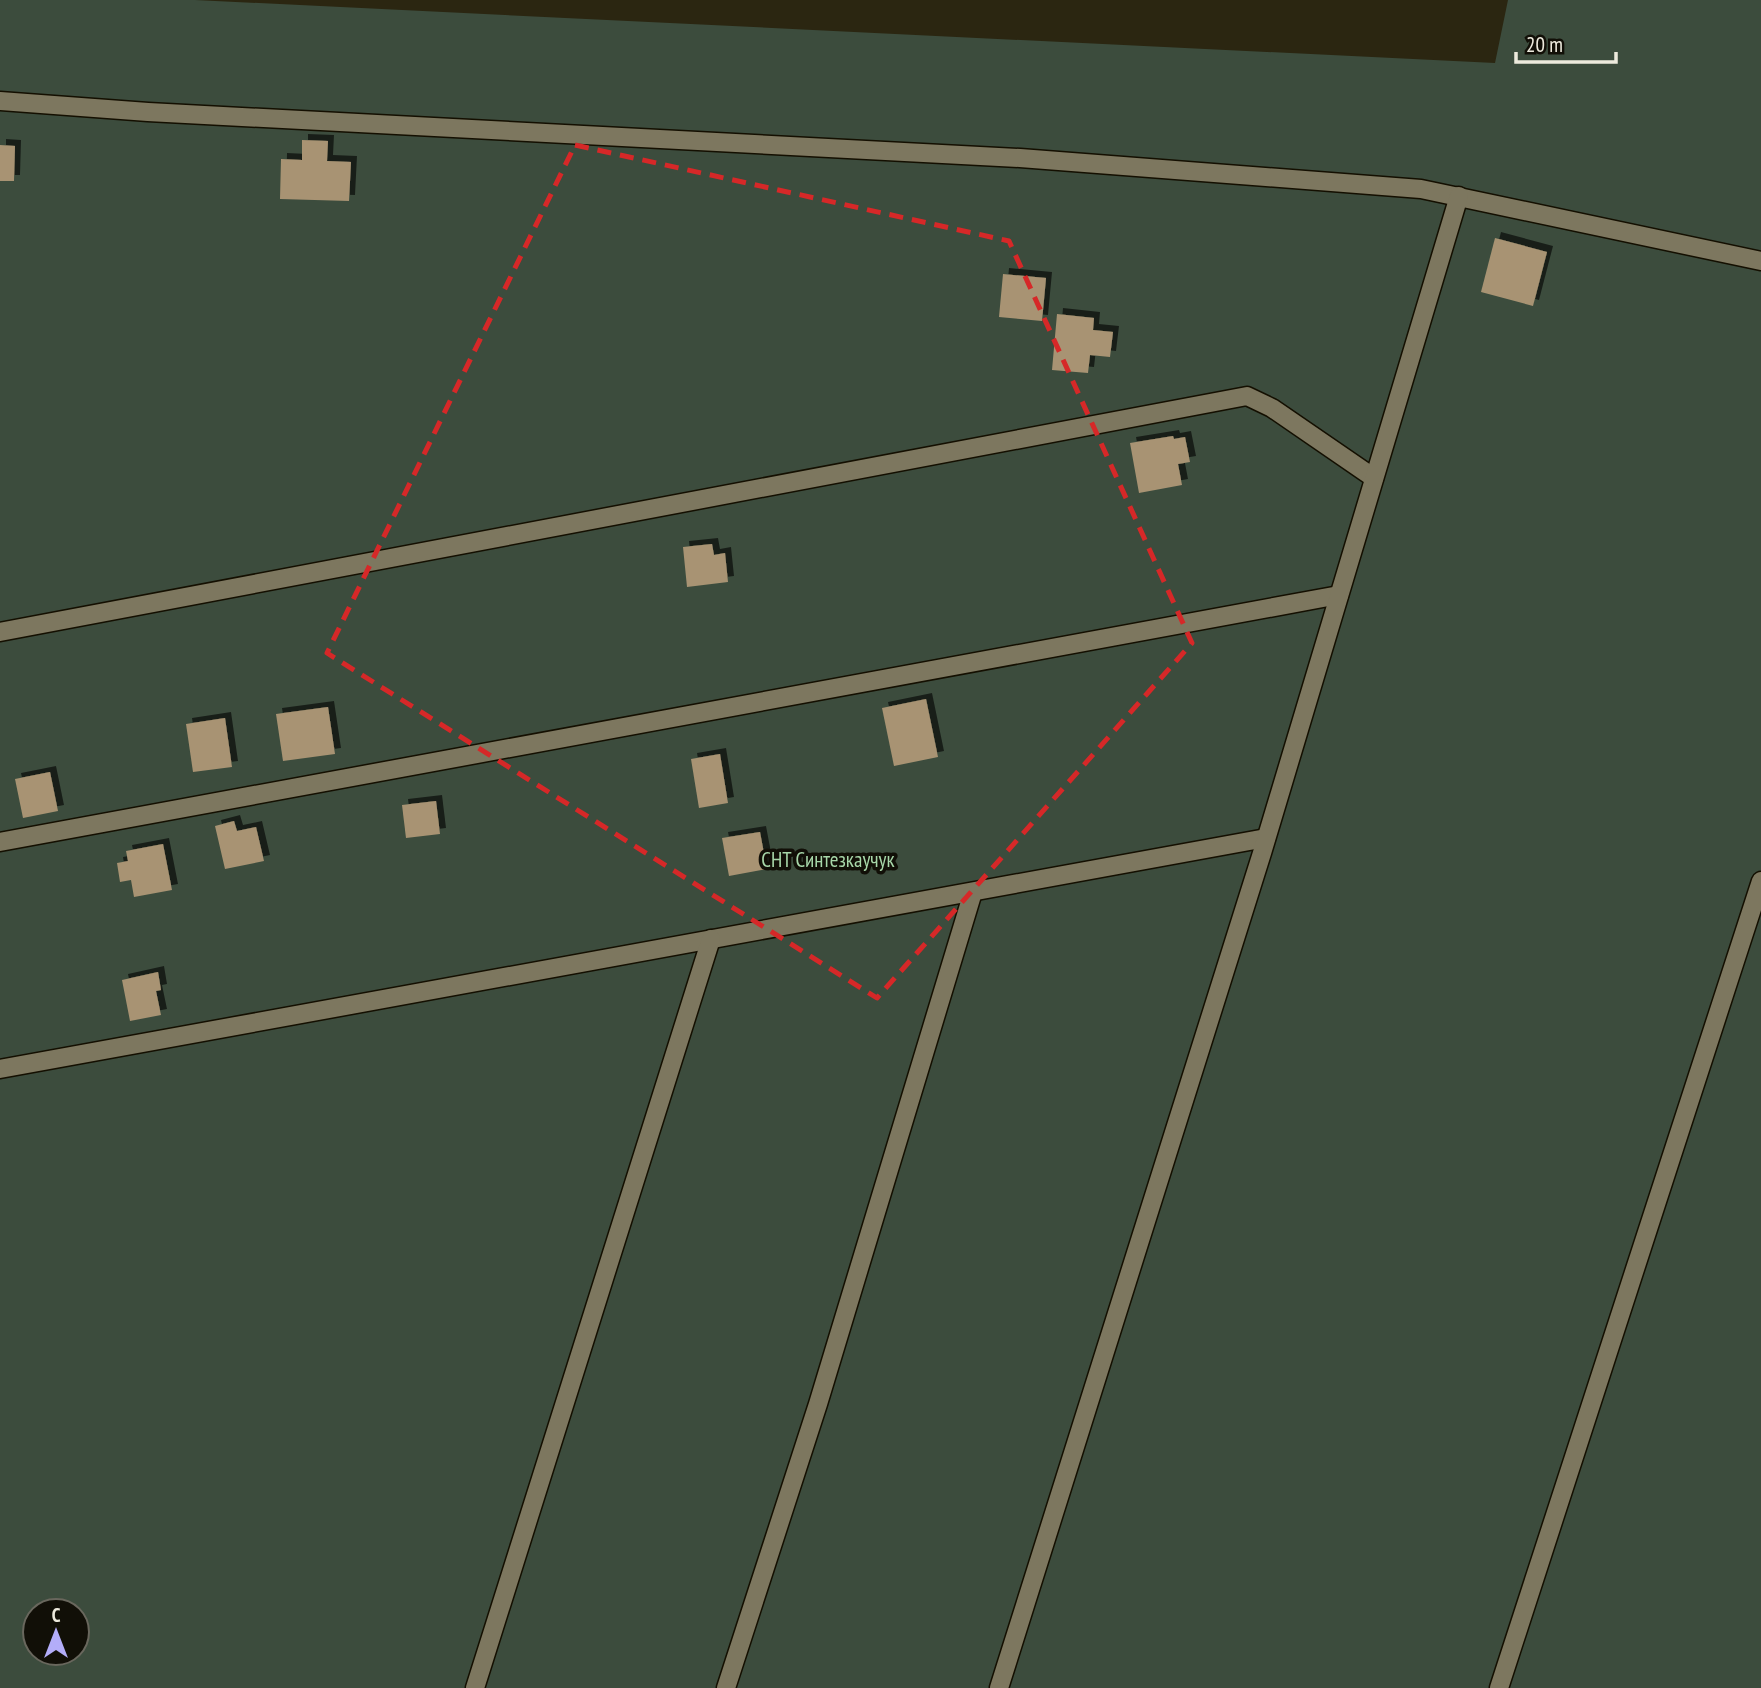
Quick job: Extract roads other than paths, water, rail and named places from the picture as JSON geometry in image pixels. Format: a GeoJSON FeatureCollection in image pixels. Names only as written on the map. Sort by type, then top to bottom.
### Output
{"type":"FeatureCollection","features":[{"type":"Feature","properties":{"kind":"street"},"geometry":{"type":"LineString","coordinates":[[0,101],[148,112],[1020,158],[1421,189],[1761,261]]}},
{"type":"Feature","properties":{"kind":"street"},"geometry":{"type":"LineString","coordinates":[[999,1688],[1266,838],[1459,196]]}},
{"type":"Feature","properties":{"kind":"street"},"geometry":{"type":"LineString","coordinates":[[0,632],[1247,396],[1272,408],[1374,478]]}},
{"type":"Feature","properties":{"kind":"street"},"geometry":{"type":"LineString","coordinates":[[0,842],[1339,595]]}},
{"type":"Feature","properties":{"kind":"street"},"geometry":{"type":"LineString","coordinates":[[0,1069],[1266,838]]}},
{"type":"Feature","properties":{"kind":"street"},"geometry":{"type":"LineString","coordinates":[[1499,1688],[1761,881]]}},
{"type":"Feature","properties":{"kind":"street"},"geometry":{"type":"LineString","coordinates":[[726,1688],[818,1404],[973,892]]}},
{"type":"Feature","properties":{"kind":"street"},"geometry":{"type":"LineString","coordinates":[[475,1688],[711,939]]}},
{"type":"Feature","properties":{"kind":"park label","name":"СНТ Синтезкаучук"},"geometry":{"type":"Point","coordinates":[828,860]}}]}
